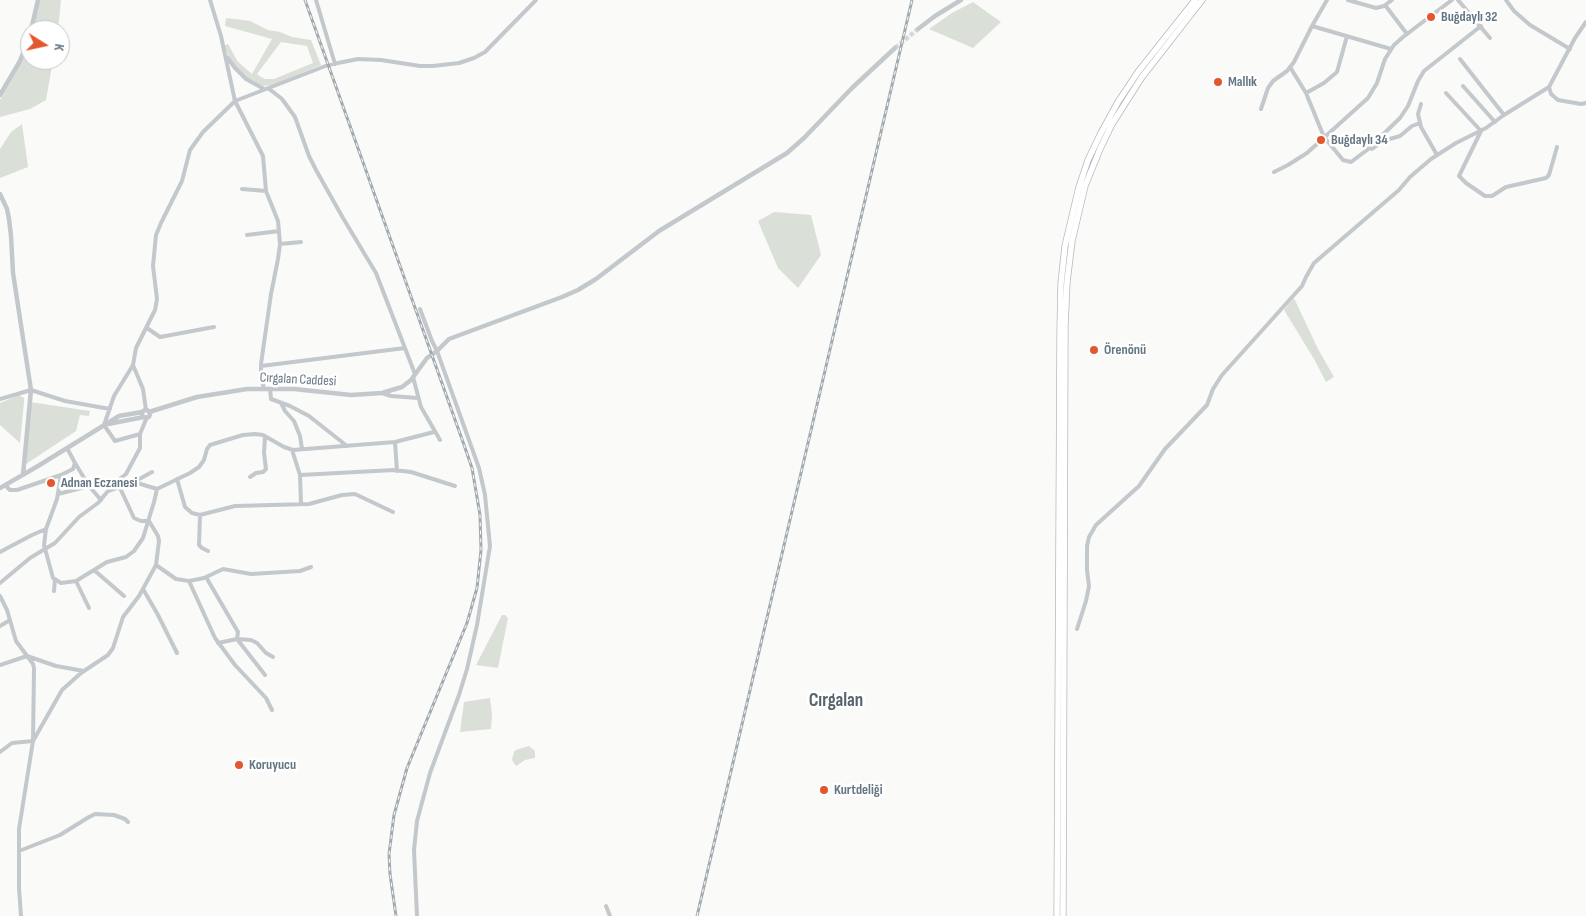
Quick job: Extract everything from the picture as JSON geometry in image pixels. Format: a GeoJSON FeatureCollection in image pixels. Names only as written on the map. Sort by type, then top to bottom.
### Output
{"type":"FeatureCollection","features":[{"type":"Feature","properties":{"kind":"highway"},"geometry":{"type":"LineString","coordinates":[[1057,916],[1060,332],[1066,241],[1082,177],[1105,124],[1138,72],[1195,0]]}},
{"type":"Feature","properties":{"kind":"highway"},"geometry":{"type":"LineString","coordinates":[[1063,916],[1065,326],[1067,282],[1072,242],[1085,186],[1112,124],[1142,77],[1202,0]]}},
{"type":"Feature","properties":{"kind":"street"},"geometry":{"type":"LineString","coordinates":[[33,20],[38,0]]}},
{"type":"Feature","properties":{"kind":"street"},"geometry":{"type":"LineString","coordinates":[[210,0],[225,53],[235,101],[263,156],[266,191],[276,214],[279,232],[280,244],[261,366],[267,389],[271,400],[297,409],[309,416],[347,446]]}},
{"type":"Feature","properties":{"kind":"street"},"geometry":{"type":"LineString","coordinates":[[316,0],[335,64]]}},
{"type":"Feature","properties":{"kind":"street"},"geometry":{"type":"LineString","coordinates":[[140,434],[115,442],[104,425],[114,396],[132,365],[136,348],[154,314],[157,303],[153,273],[156,235],[180,186],[192,147],[203,132],[235,101],[335,64],[358,59],[433,66],[469,60],[485,52],[536,0]]}},
{"type":"Feature","properties":{"kind":"street"},"geometry":{"type":"LineString","coordinates":[[918,29],[961,0]]}},
{"type":"Feature","properties":{"kind":"street"},"geometry":{"type":"LineString","coordinates":[[1261,109],[1264,95],[1269,85],[1290,67],[1297,58],[1327,0]]}},
{"type":"Feature","properties":{"kind":"street"},"geometry":{"type":"LineString","coordinates":[[1348,0],[1376,8],[1392,0]]}},
{"type":"Feature","properties":{"kind":"street"},"geometry":{"type":"LineString","coordinates":[[1274,172],[1302,157],[1368,98],[1375,87],[1383,63],[1391,49],[1407,34],[1452,0]]}},
{"type":"Feature","properties":{"kind":"street"},"geometry":{"type":"LineString","coordinates":[[1458,0],[1490,38]]}},
{"type":"Feature","properties":{"kind":"street"},"geometry":{"type":"LineString","coordinates":[[1506,0],[1530,26],[1570,49]]}},
{"type":"Feature","properties":{"kind":"street"},"geometry":{"type":"LineString","coordinates":[[1385,5],[1407,34]]}},
{"type":"Feature","properties":{"kind":"street"},"geometry":{"type":"LineString","coordinates":[[1077,629],[1086,600],[1088,586],[1087,546],[1089,537],[1096,525],[1139,486],[1159,457],[1207,405],[1213,389],[1222,375],[1302,286],[1308,272],[1318,260],[1399,190],[1417,170],[1437,155],[1481,131],[1549,87],[1586,22]]}},
{"type":"Feature","properties":{"kind":"street"},"geometry":{"type":"LineString","coordinates":[[1312,26],[1391,49]]}},
{"type":"Feature","properties":{"kind":"street"},"geometry":{"type":"LineString","coordinates":[[1290,67],[1306,93],[1324,137],[1343,160],[1346,162],[1353,161],[1368,150],[1403,115],[1424,71],[1481,26]]}},
{"type":"Feature","properties":{"kind":"street"},"geometry":{"type":"LineString","coordinates":[[1306,93],[1324,83],[1338,72],[1347,36]]}},
{"type":"Feature","properties":{"kind":"street"},"geometry":{"type":"LineString","coordinates":[[437,351],[449,340],[578,290],[659,231],[792,149],[852,88],[895,48]]}},
{"type":"Feature","properties":{"kind":"street"},"geometry":{"type":"LineString","coordinates":[[225,53],[242,76],[282,99],[295,117],[316,170],[376,273],[405,348],[414,376],[418,398],[424,413],[440,440]]}},
{"type":"Feature","properties":{"kind":"street"},"geometry":{"type":"LineString","coordinates":[[1460,59],[1504,115]]}},
{"type":"Feature","properties":{"kind":"street"},"geometry":{"type":"LineString","coordinates":[[0,96],[20,61]]}},
{"type":"Feature","properties":{"kind":"street"},"geometry":{"type":"LineString","coordinates":[[1463,86],[1495,122]]}},
{"type":"Feature","properties":{"kind":"street"},"geometry":{"type":"LineString","coordinates":[[1549,87],[1551,94],[1558,100],[1581,104],[1586,103]]}},
{"type":"Feature","properties":{"kind":"street"},"geometry":{"type":"LineString","coordinates":[[1446,94],[1481,131]]}},
{"type":"Feature","properties":{"kind":"street"},"geometry":{"type":"LineString","coordinates":[[1421,104],[1418,112],[1420,123],[1437,155]]}},
{"type":"Feature","properties":{"kind":"street"},"geometry":{"type":"LineString","coordinates":[[1368,150],[1384,141],[1400,136],[1412,126],[1420,123]]}},
{"type":"Feature","properties":{"kind":"street"},"geometry":{"type":"LineString","coordinates":[[1481,131],[1459,176],[1486,196],[1492,196],[1506,188],[1547,177],[1557,147]]}},
{"type":"Feature","properties":{"kind":"street"},"geometry":{"type":"LineString","coordinates":[[242,189],[266,191]]}},
{"type":"Feature","properties":{"kind":"street"},"geometry":{"type":"LineString","coordinates":[[0,194],[9,219],[12,273],[31,390],[23,476]]}},
{"type":"Feature","properties":{"kind":"street"},"geometry":{"type":"LineString","coordinates":[[247,235],[279,232]]}},
{"type":"Feature","properties":{"kind":"street"},"geometry":{"type":"LineString","coordinates":[[280,244],[301,242]]}},
{"type":"Feature","properties":{"kind":"street"},"geometry":{"type":"LineString","coordinates":[[417,916],[414,850],[416,826],[428,778],[467,669],[477,625],[490,546],[479,468],[420,309]]}},
{"type":"Feature","properties":{"kind":"street"},"geometry":{"type":"LineString","coordinates":[[147,328],[160,337],[214,327]]}},
{"type":"Feature","properties":{"kind":"street"},"geometry":{"type":"LineString","coordinates":[[261,366],[405,348]]}},
{"type":"Feature","properties":{"kind":"street","name":"Cırgalan Caddesi"},"geometry":{"type":"LineString","coordinates":[[2,486],[23,476],[104,425],[203,396],[247,390],[267,389],[351,394],[382,393],[402,387],[414,376],[424,361],[437,351]]}},
{"type":"Feature","properties":{"kind":"street"},"geometry":{"type":"LineString","coordinates":[[132,365],[143,389],[146,414],[140,434],[140,448],[126,474],[116,484],[134,518],[148,521]]}},
{"type":"Feature","properties":{"kind":"street"},"geometry":{"type":"LineString","coordinates":[[0,399],[31,390],[65,400],[110,409]]}},
{"type":"Feature","properties":{"kind":"street"},"geometry":{"type":"LineString","coordinates":[[382,393],[391,396],[418,398]]}},
{"type":"Feature","properties":{"kind":"street"},"geometry":{"type":"LineString","coordinates":[[281,403],[294,421],[300,436],[302,449]]}},
{"type":"Feature","properties":{"kind":"street"},"geometry":{"type":"LineString","coordinates":[[134,482],[157,488],[190,473],[201,465],[210,446],[247,434],[265,436],[292,450],[394,442],[434,432]]}},
{"type":"Feature","properties":{"kind":"street"},"geometry":{"type":"LineString","coordinates":[[250,477],[266,469],[265,436]]}},
{"type":"Feature","properties":{"kind":"street"},"geometry":{"type":"LineString","coordinates":[[394,442],[397,471]]}},
{"type":"Feature","properties":{"kind":"street"},"geometry":{"type":"LineString","coordinates":[[67,448],[89,486],[101,500]]}},
{"type":"Feature","properties":{"kind":"street"},"geometry":{"type":"LineString","coordinates":[[292,450],[300,475],[301,504]]}},
{"type":"Feature","properties":{"kind":"street"},"geometry":{"type":"LineString","coordinates":[[2,486],[15,490],[62,476],[73,469],[75,463]]}},
{"type":"Feature","properties":{"kind":"street"},"geometry":{"type":"LineString","coordinates":[[300,475],[397,471],[411,472],[455,486]]}},
{"type":"Feature","properties":{"kind":"street"},"geometry":{"type":"LineString","coordinates":[[0,583],[30,558],[55,544],[79,516],[101,500],[108,491],[134,482],[152,472]]}},
{"type":"Feature","properties":{"kind":"street"},"geometry":{"type":"LineString","coordinates":[[54,590],[55,580],[44,550],[44,541],[62,476]]}},
{"type":"Feature","properties":{"kind":"street"},"geometry":{"type":"LineString","coordinates":[[177,479],[185,507],[200,515],[235,506],[309,504],[355,494],[361,495],[393,512]]}},
{"type":"Feature","properties":{"kind":"street"},"geometry":{"type":"LineString","coordinates":[[58,494],[89,486]]}},
{"type":"Feature","properties":{"kind":"street"},"geometry":{"type":"LineString","coordinates":[[55,580],[64,583],[76,581],[107,562],[131,554],[143,538],[157,488]]}},
{"type":"Feature","properties":{"kind":"street"},"geometry":{"type":"LineString","coordinates":[[200,515],[199,545],[208,550]]}},
{"type":"Feature","properties":{"kind":"street"},"geometry":{"type":"LineString","coordinates":[[33,741],[62,690],[84,671],[104,659],[110,652],[123,617],[143,589],[156,565],[159,539],[148,521]]}},
{"type":"Feature","properties":{"kind":"street"},"geometry":{"type":"LineString","coordinates":[[0,552],[46,529]]}},
{"type":"Feature","properties":{"kind":"street"},"geometry":{"type":"LineString","coordinates":[[156,565],[182,581],[206,577],[223,569],[251,574],[300,571],[311,567]]}},
{"type":"Feature","properties":{"kind":"street"},"geometry":{"type":"LineString","coordinates":[[94,570],[124,596]]}},
{"type":"Feature","properties":{"kind":"street"},"geometry":{"type":"LineString","coordinates":[[206,577],[238,632],[237,639],[265,676]]}},
{"type":"Feature","properties":{"kind":"street"},"geometry":{"type":"LineString","coordinates":[[76,581],[89,608]]}},
{"type":"Feature","properties":{"kind":"street"},"geometry":{"type":"LineString","coordinates":[[189,581],[210,630],[218,643],[235,665],[263,695],[272,710]]}},
{"type":"Feature","properties":{"kind":"street"},"geometry":{"type":"LineString","coordinates":[[143,589],[177,653]]}},
{"type":"Feature","properties":{"kind":"street"},"geometry":{"type":"LineString","coordinates":[[0,596],[16,641],[34,668],[33,741],[20,821],[21,916]]}},
{"type":"Feature","properties":{"kind":"street"},"geometry":{"type":"LineString","coordinates":[[0,626],[10,620]]}},
{"type":"Feature","properties":{"kind":"street"},"geometry":{"type":"LineString","coordinates":[[218,643],[237,639],[254,640],[266,653],[273,657]]}},
{"type":"Feature","properties":{"kind":"street"},"geometry":{"type":"LineString","coordinates":[[0,665],[27,656],[56,666],[84,671]]}},
{"type":"Feature","properties":{"kind":"street"},"geometry":{"type":"LineString","coordinates":[[0,746],[33,741]]}},
{"type":"Feature","properties":{"kind":"street"},"geometry":{"type":"LineString","coordinates":[[0,752],[10,744]]}},
{"type":"Feature","properties":{"kind":"street"},"geometry":{"type":"LineString","coordinates":[[19,851],[60,835],[95,814],[114,815],[128,822]]}},
{"type":"Feature","properties":{"kind":"street"},"geometry":{"type":"LineString","coordinates":[[606,906],[610,916]]}},
{"type":"Feature","properties":{"kind":"shaded area"},"geometry":{"type":"Polygon","coordinates":[[[39,0],[61,0],[59,20],[35,20],[39,0]]]}},
{"type":"Feature","properties":{"kind":"shaded area"},"geometry":{"type":"Polygon","coordinates":[[[973,2],[1001,22],[973,48],[929,29],[952,13],[973,2]]]}},
{"type":"Feature","properties":{"kind":"shaded area"},"geometry":{"type":"Polygon","coordinates":[[[226,18],[250,21],[268,30],[311,40],[321,65],[273,85],[262,86],[251,82],[232,63],[224,46],[228,44],[238,62],[252,74],[272,39],[225,26],[226,18]],[[281,42],[257,74],[265,79],[274,79],[313,63],[307,46],[281,42]]]}},
{"type":"Feature","properties":{"kind":"shaded area"},"geometry":{"type":"Polygon","coordinates":[[[20,63],[20,70],[51,70],[46,100],[30,109],[0,117],[0,100],[20,63]]]}},
{"type":"Feature","properties":{"kind":"shaded area"},"geometry":{"type":"Polygon","coordinates":[[[22,124],[28,167],[0,178],[0,149],[11,132],[22,124]]]}},
{"type":"Feature","properties":{"kind":"shaded area"},"geometry":{"type":"Polygon","coordinates":[[[774,212],[811,215],[821,255],[798,288],[778,268],[758,221],[774,212]]]}},
{"type":"Feature","properties":{"kind":"shaded area"},"geometry":{"type":"Polygon","coordinates":[[[1294,298],[1318,349],[1334,377],[1326,382],[1284,310],[1294,298]]]}},
{"type":"Feature","properties":{"kind":"shaded area"},"geometry":{"type":"Polygon","coordinates":[[[19,395],[24,398],[20,443],[0,425],[0,403],[19,395]]]}},
{"type":"Feature","properties":{"kind":"shaded area"},"geometry":{"type":"Polygon","coordinates":[[[30,402],[90,411],[89,416],[80,415],[76,431],[23,466],[30,402]]]}},
{"type":"Feature","properties":{"kind":"shaded area"},"geometry":{"type":"Polygon","coordinates":[[[502,615],[508,618],[498,668],[476,665],[502,615]]]}},
{"type":"Feature","properties":{"kind":"shaded area"},"geometry":{"type":"Polygon","coordinates":[[[490,698],[491,729],[460,732],[464,702],[490,698]]]}},
{"type":"Feature","properties":{"kind":"shaded area"},"geometry":{"type":"Polygon","coordinates":[[[529,746],[535,751],[535,758],[525,760],[516,766],[512,760],[514,752],[529,746]]]}},
{"type":"Feature","properties":{"kind":"tunnel"},"geometry":{"type":"LineString","coordinates":[[895,48],[918,29]]}},
{"type":"Feature","properties":{"kind":"railway"},"geometry":{"type":"LineString","coordinates":[[305,0],[472,468],[480,515],[481,550],[477,588],[467,623],[407,768],[394,815],[389,854],[396,916]]}},
{"type":"Feature","properties":{"kind":"railway"},"geometry":{"type":"LineString","coordinates":[[697,916],[912,0]]}},
{"type":"Feature","properties":{"kind":"place","name":"Buğdaylı 32"},"geometry":{"type":"Point","coordinates":[1431,17]}},
{"type":"Feature","properties":{"kind":"place","name":"Mallık"},"geometry":{"type":"Point","coordinates":[1218,82]}},
{"type":"Feature","properties":{"kind":"place","name":"Buğdaylı 34"},"geometry":{"type":"Point","coordinates":[1321,140]}},
{"type":"Feature","properties":{"kind":"place","name":"Örenönü"},"geometry":{"type":"Point","coordinates":[1094,350]}},
{"type":"Feature","properties":{"kind":"place","name":"Adnan Eczanesi"},"geometry":{"type":"Point","coordinates":[51,483]}},
{"type":"Feature","properties":{"kind":"place","name":"Koruyucu"},"geometry":{"type":"Point","coordinates":[239,765]}},
{"type":"Feature","properties":{"kind":"place","name":"Kurtdeliği"},"geometry":{"type":"Point","coordinates":[824,790]}},
{"type":"Feature","properties":{"kind":"district","name":"Cırgalan"},"geometry":{"type":"Point","coordinates":[836,701]}}]}
